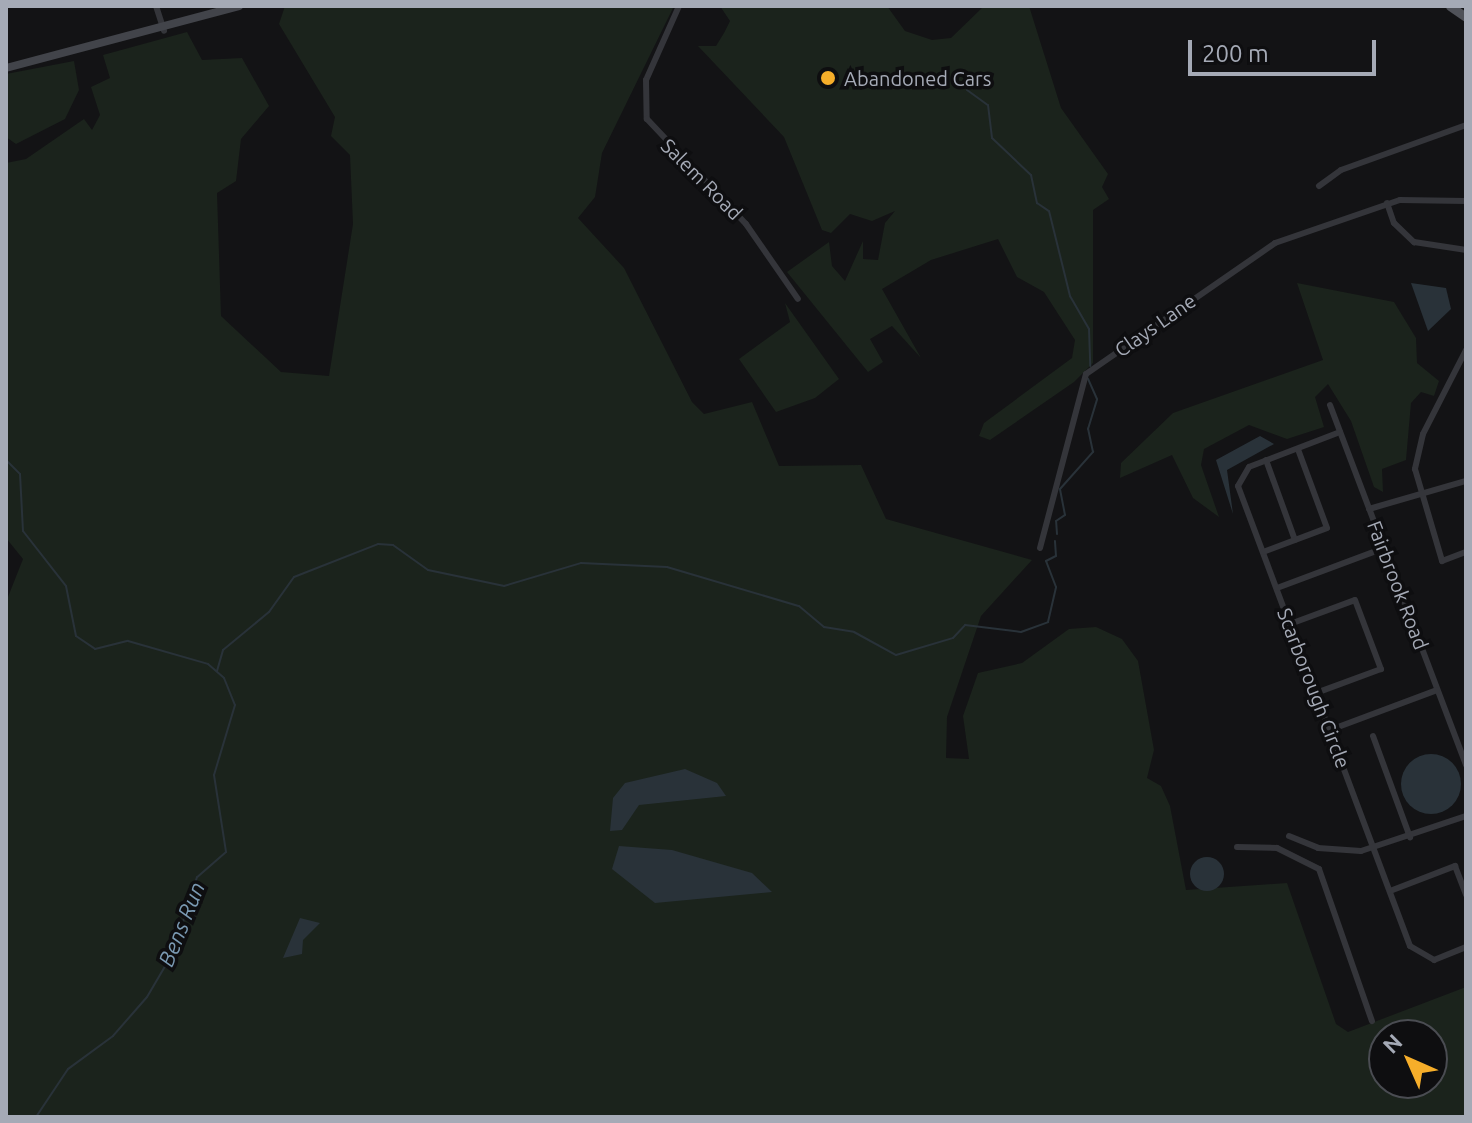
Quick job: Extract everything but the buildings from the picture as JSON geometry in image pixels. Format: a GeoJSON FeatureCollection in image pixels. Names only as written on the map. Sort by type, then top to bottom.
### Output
{"type":"FeatureCollection","features":[{"type":"Feature","properties":{"kind":"main road"},"geometry":{"type":"LineString","coordinates":[[6,68],[164,31],[239,6]]}},
{"type":"Feature","properties":{"kind":"main road"},"geometry":{"type":"LineString","coordinates":[[1450,6],[1466,17]]}},
{"type":"Feature","properties":{"kind":"street"},"geometry":{"type":"LineString","coordinates":[[156,6],[164,31]]}},
{"type":"Feature","properties":{"kind":"street","name":"Salem Road"},"geometry":{"type":"LineString","coordinates":[[679,6],[646,80],[647,119],[746,224],[798,299]]}},
{"type":"Feature","properties":{"kind":"street"},"geometry":{"type":"LineString","coordinates":[[1319,186],[1341,170],[1466,125]]}},
{"type":"Feature","properties":{"kind":"street","name":"Clays Lane"},"geometry":{"type":"LineString","coordinates":[[1040,548],[1086,374],[1275,243],[1387,203],[1466,201]]}},
{"type":"Feature","properties":{"kind":"street"},"geometry":{"type":"LineString","coordinates":[[1387,203],[1394,223],[1414,242],[1466,250]]}},
{"type":"Feature","properties":{"kind":"street"},"geometry":{"type":"LineString","coordinates":[[1466,350],[1420,445],[1418,494],[1442,561],[1466,552]]}},
{"type":"Feature","properties":{"kind":"street","name":"Fairbrook Road"},"geometry":{"type":"LineString","coordinates":[[1330,405],[1466,765]]}},
{"type":"Feature","properties":{"kind":"street","name":"Scarborough Circle"},"geometry":{"type":"LineString","coordinates":[[1340,432],[1244,469],[1237,482],[1413,951],[1434,960],[1466,947]]}},
{"type":"Feature","properties":{"kind":"street"},"geometry":{"type":"LineString","coordinates":[[1263,552],[1327,528],[1298,449]]}},
{"type":"Feature","properties":{"kind":"street"},"geometry":{"type":"LineString","coordinates":[[1266,460],[1295,540]]}},
{"type":"Feature","properties":{"kind":"street"},"geometry":{"type":"LineString","coordinates":[[1369,509],[1466,481]]}},
{"type":"Feature","properties":{"kind":"street"},"geometry":{"type":"LineString","coordinates":[[1277,588],[1384,548]]}},
{"type":"Feature","properties":{"kind":"street"},"geometry":{"type":"LineString","coordinates":[[1290,624],[1355,600],[1381,669],[1316,693]]}},
{"type":"Feature","properties":{"kind":"street"},"geometry":{"type":"LineString","coordinates":[[1330,730],[1437,690]]}},
{"type":"Feature","properties":{"kind":"street"},"geometry":{"type":"LineString","coordinates":[[1373,736],[1410,837]]}},
{"type":"Feature","properties":{"kind":"street"},"geometry":{"type":"LineString","coordinates":[[1289,836],[1318,848],[1374,849],[1466,816]]}},
{"type":"Feature","properties":{"kind":"street"},"geometry":{"type":"LineString","coordinates":[[1237,847],[1268,846],[1313,864]]}},
{"type":"Feature","properties":{"kind":"street"},"geometry":{"type":"LineString","coordinates":[[1318,848],[1313,864],[1371,1019]]}},
{"type":"Feature","properties":{"kind":"street"},"geometry":{"type":"LineString","coordinates":[[1390,891],[1455,866],[1466,895]]}},
{"type":"Feature","properties":{"kind":"shaded area"},"geometry":{"type":"Polygon","coordinates":[[[285,6],[674,6],[602,153],[595,197],[578,218],[624,268],[692,402],[704,414],[752,402],[779,466],[861,465],[886,519],[1032,560],[981,616],[947,717],[946,758],[969,759],[963,716],[978,673],[1022,663],[1069,629],[1096,627],[1122,639],[1138,661],[1154,750],[1147,778],[1161,786],[1170,806],[1186,890],[1287,883],[1336,1024],[1348,1032],[1368,1024],[1368,1099],[1448,1099],[1448,1019],[1382,1019],[1466,987],[1466,1117],[6,1117],[6,602],[23,559],[6,538],[6,163],[26,159],[84,119],[92,130],[100,115],[91,87],[110,78],[103,55],[187,32],[202,60],[242,58],[269,106],[241,139],[236,181],[217,193],[221,316],[281,372],[329,376],[353,224],[350,155],[331,136],[335,117],[279,24],[285,6]]]}},
{"type":"Feature","properties":{"kind":"shaded area"},"geometry":{"type":"Polygon","coordinates":[[[720,6],[887,6],[905,31],[932,40],[951,38],[984,6],[1029,6],[1061,108],[1108,174],[1102,187],[1109,199],[1093,210],[1093,363],[1074,382],[990,440],[979,436],[984,423],[1072,358],[1075,340],[1044,292],[1017,277],[998,239],[931,260],[882,289],[921,358],[892,326],[870,339],[883,362],[868,372],[787,272],[829,242],[832,266],[845,281],[863,241],[863,259],[878,260],[885,223],[895,211],[872,221],[850,214],[831,233],[822,230],[784,137],[698,46],[716,46],[724,33],[730,21],[720,6]]]}},
{"type":"Feature","properties":{"kind":"shaded area"},"geometry":{"type":"Polygon","coordinates":[[[74,61],[79,90],[65,119],[16,144],[6,137],[6,74],[74,61]]]}},
{"type":"Feature","properties":{"kind":"shaded area"},"geometry":{"type":"Polygon","coordinates":[[[1297,283],[1394,302],[1416,338],[1417,363],[1439,381],[1434,396],[1421,392],[1411,403],[1406,460],[1382,469],[1383,492],[1374,487],[1351,421],[1328,384],[1315,397],[1324,427],[1287,439],[1249,425],[1204,449],[1201,465],[1219,517],[1193,498],[1172,455],[1120,478],[1121,463],[1173,413],[1323,360],[1297,283]]]}},
{"type":"Feature","properties":{"kind":"shaded area"},"geometry":{"type":"Polygon","coordinates":[[[1411,283],[1446,288],[1451,309],[1428,331],[1411,283]]]}},
{"type":"Feature","properties":{"kind":"shaded area"},"geometry":{"type":"Polygon","coordinates":[[[785,303],[839,379],[815,398],[776,412],[739,359],[790,322],[785,303]]]}},
{"type":"Feature","properties":{"kind":"shaded area"},"geometry":{"type":"Polygon","coordinates":[[[1260,436],[1274,444],[1227,470],[1233,514],[1216,460],[1260,436]]]}},
{"type":"Feature","properties":{"kind":"shaded area"},"geometry":{"type":"Polygon","coordinates":[[[1431,754],[1453,762],[1461,784],[1453,806],[1431,814],[1409,806],[1401,784],[1409,762],[1431,754]]]}},
{"type":"Feature","properties":{"kind":"shaded area"},"geometry":{"type":"Polygon","coordinates":[[[685,769],[717,783],[726,796],[639,805],[622,830],[610,831],[613,798],[625,783],[685,769]]]}},
{"type":"Feature","properties":{"kind":"shaded area"},"geometry":{"type":"Polygon","coordinates":[[[619,846],[672,850],[752,873],[772,892],[655,903],[612,869],[619,846]]]}},
{"type":"Feature","properties":{"kind":"shaded area"},"geometry":{"type":"Polygon","coordinates":[[[1207,857],[1219,862],[1224,874],[1219,886],[1207,891],[1195,886],[1190,874],[1195,862],[1207,857]]]}},
{"type":"Feature","properties":{"kind":"shaded area"},"geometry":{"type":"Polygon","coordinates":[[[300,918],[320,923],[303,940],[302,954],[283,958],[300,918]]]}},
{"type":"Feature","properties":{"kind":"waterway"},"geometry":{"type":"LineString","coordinates":[[967,90],[988,105],[992,138],[1031,175],[1037,203],[1049,211],[1070,296],[1089,329],[1090,366]]}},
{"type":"Feature","properties":{"kind":"waterway"},"geometry":{"type":"LineString","coordinates":[[1057,534],[1056,521],[1065,515],[1060,489],[1093,452],[1088,429],[1097,399],[1088,379]]}},
{"type":"Feature","properties":{"kind":"waterway","name":"Bens Run"},"geometry":{"type":"LineString","coordinates":[[6,460],[20,474],[23,531],[66,586],[76,636],[95,649],[128,641],[208,664],[224,678],[235,705],[214,775],[226,852],[197,877],[174,951],[147,997],[113,1036],[68,1069],[36,1117]]}},
{"type":"Feature","properties":{"kind":"waterway"},"geometry":{"type":"LineString","coordinates":[[217,671],[223,650],[269,612],[294,577],[378,544],[393,545],[428,570],[504,586],[581,563],[667,567],[799,606],[824,627],[854,632],[896,655],[953,638],[965,625],[1021,632],[1048,622],[1056,587],[1046,561],[1056,556],[1055,541]]}},
{"type":"Feature","properties":{"kind":"place","name":"Abandoned Cars"},"geometry":{"type":"Point","coordinates":[828,78]}}]}
